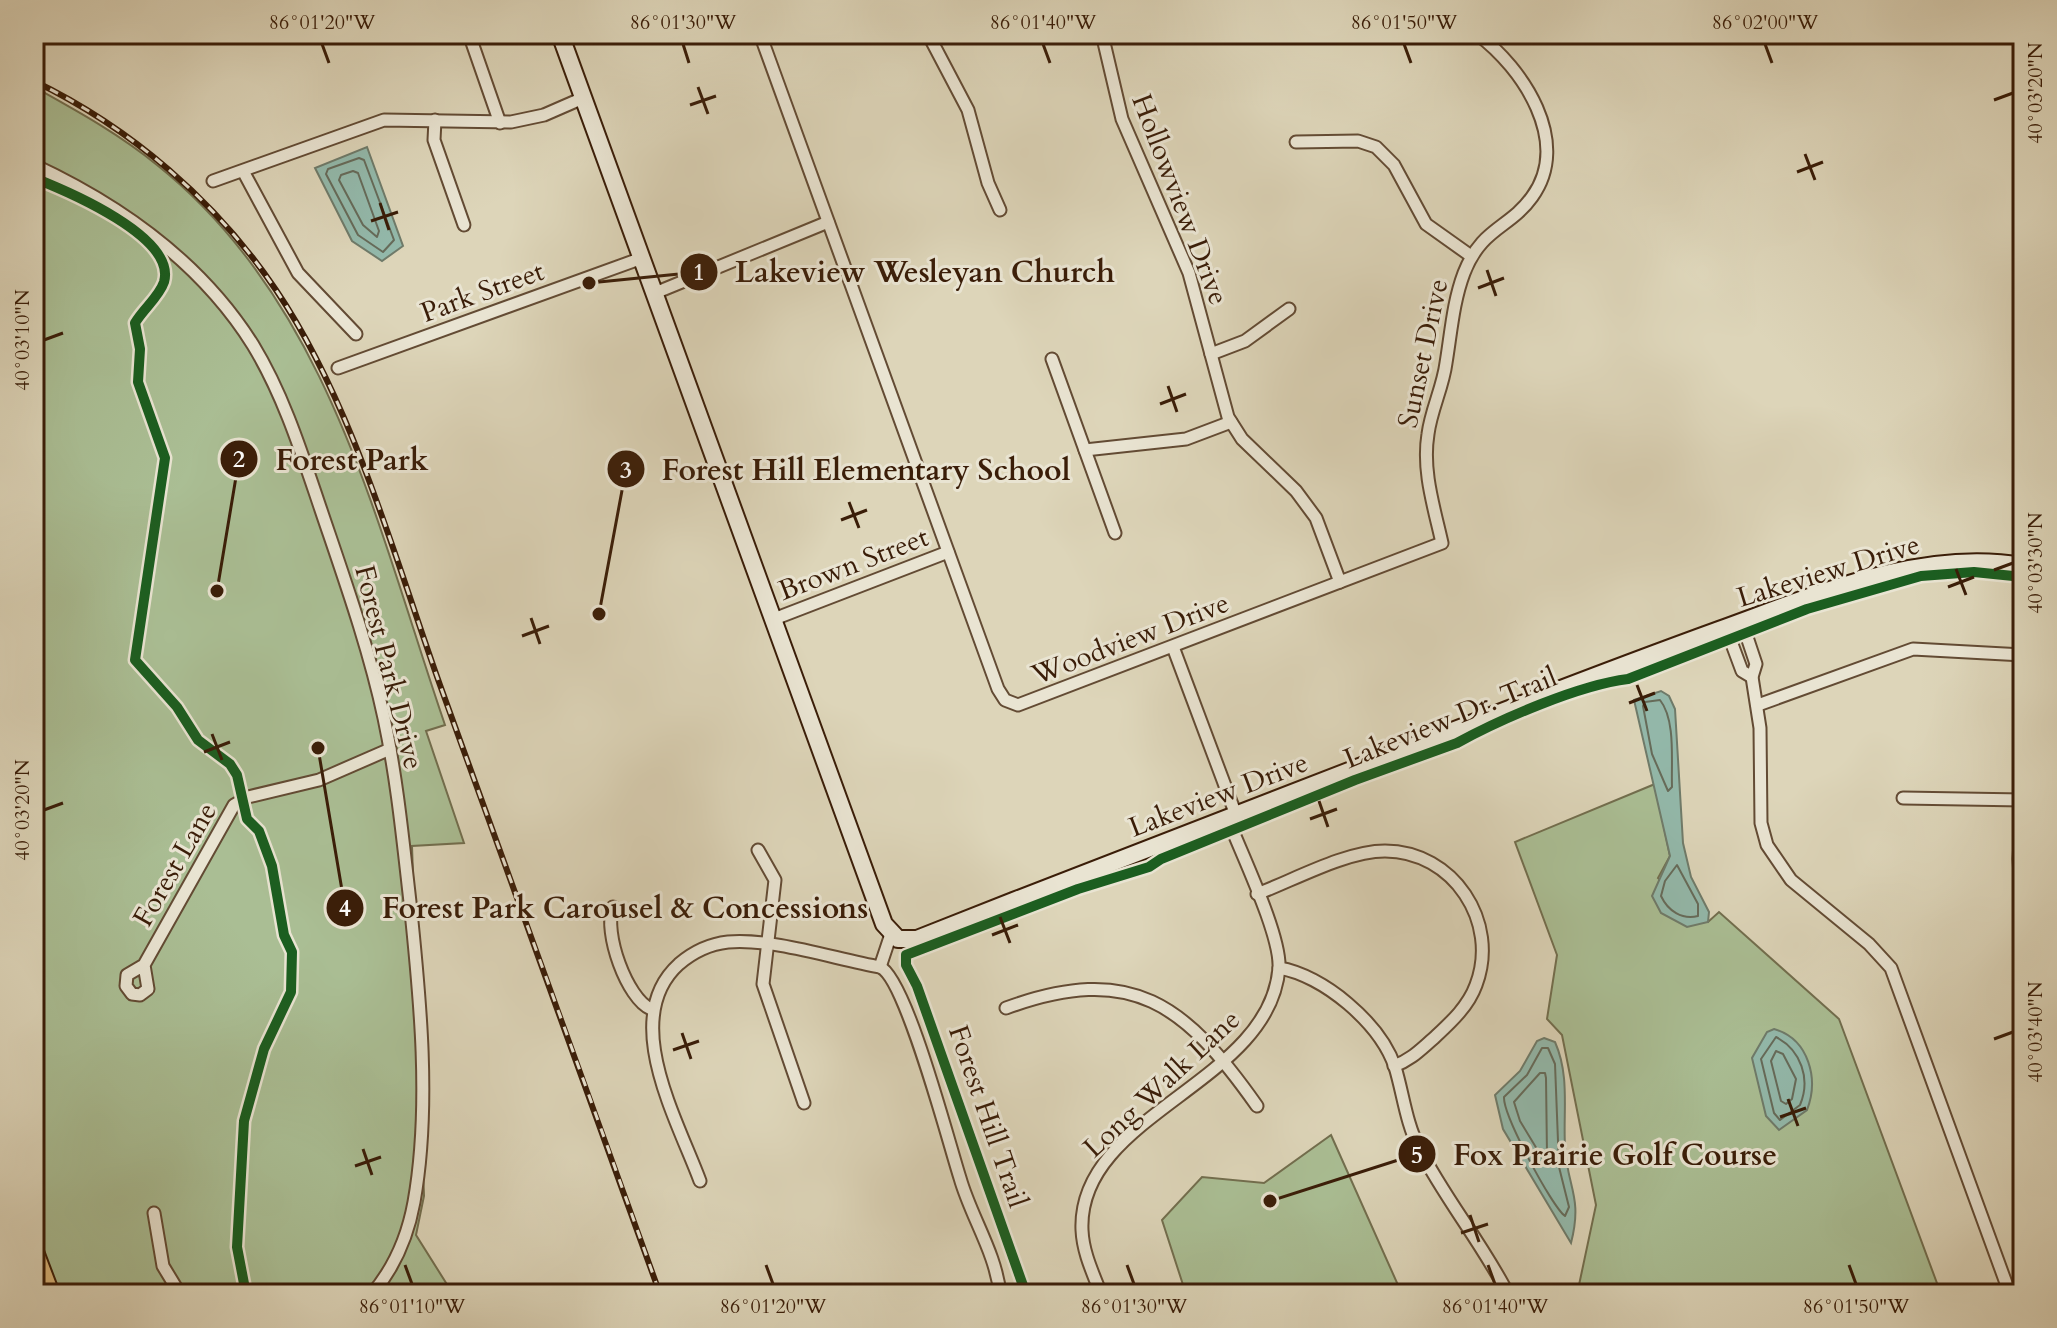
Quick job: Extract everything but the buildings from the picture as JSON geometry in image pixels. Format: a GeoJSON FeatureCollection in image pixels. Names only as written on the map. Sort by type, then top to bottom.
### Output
{"type":"FeatureCollection","features":[{"type":"Feature","properties":{"kind":"main road"},"geometry":{"type":"LineString","coordinates":[[34,1252],[50,1294]]}},
{"type":"Feature","properties":{"kind":"street"},"geometry":{"type":"LineString","coordinates":[[470,34],[500,123]]}},
{"type":"Feature","properties":{"kind":"street"},"geometry":{"type":"LineString","coordinates":[[560,34],[891,934],[880,967]]}},
{"type":"Feature","properties":{"kind":"street","name":"Woodview Drive"},"geometry":{"type":"LineString","coordinates":[[760,34],[998,689],[1011,703],[1027,703],[1442,543]]}},
{"type":"Feature","properties":{"kind":"street"},"geometry":{"type":"LineString","coordinates":[[928,34],[968,110],[988,183],[1000,210]]}},
{"type":"Feature","properties":{"kind":"street","name":"Hollowview Drive"},"geometry":{"type":"LineString","coordinates":[[1102,34],[1122,119],[1148,185],[1189,273],[1231,422],[1250,448],[1296,491],[1316,518],[1340,582]]}},
{"type":"Feature","properties":{"kind":"street","name":"Sunset Drive"},"geometry":{"type":"LineString","coordinates":[[1442,543],[1429,480],[1427,436],[1446,367],[1457,293],[1471,256],[1486,235],[1533,196],[1547,160],[1542,124],[1527,91],[1512,67],[1477,34]]}},
{"type":"Feature","properties":{"kind":"street"},"geometry":{"type":"LineString","coordinates":[[213,181],[384,120],[500,123],[544,115],[583,98]]}},
{"type":"Feature","properties":{"kind":"street"},"geometry":{"type":"LineString","coordinates":[[435,120],[437,153],[464,225]]}},
{"type":"Feature","properties":{"kind":"street"},"geometry":{"type":"LineString","coordinates":[[1296,142],[1358,141],[1376,147],[1394,165],[1426,224],[1471,256]]}},
{"type":"Feature","properties":{"kind":"street","name":"Forest Park Drive"},"geometry":{"type":"LineString","coordinates":[[34,165],[105,201],[176,255],[218,297],[254,348],[281,399],[326,526],[370,666],[390,749],[419,988],[421,1091],[413,1208],[394,1261],[372,1294]]}},
{"type":"Feature","properties":{"kind":"street"},"geometry":{"type":"LineString","coordinates":[[243,171],[298,273],[356,334]]}},
{"type":"Feature","properties":{"kind":"street"},"geometry":{"type":"LineString","coordinates":[[655,293],[828,222]]}},
{"type":"Feature","properties":{"kind":"street","name":"Park Street"},"geometry":{"type":"LineString","coordinates":[[338,368],[642,258]]}},
{"type":"Feature","properties":{"kind":"street"},"geometry":{"type":"LineString","coordinates":[[1211,354],[1245,341],[1289,309]]}},
{"type":"Feature","properties":{"kind":"street"},"geometry":{"type":"LineString","coordinates":[[1052,359],[1115,533]]}},
{"type":"Feature","properties":{"kind":"street"},"geometry":{"type":"LineString","coordinates":[[1085,450],[1186,439],[1231,422]]}},
{"type":"Feature","properties":{"kind":"street","name":"Brown Street"},"geometry":{"type":"LineString","coordinates":[[774,619],[948,552]]}},
{"type":"Feature","properties":{"kind":"street","name":"Lakeview Drive"},"geometry":{"type":"LineString","coordinates":[[891,934],[898,939],[917,939],[1734,625],[1869,579],[1919,568],[1971,562],[2023,566]]}},
{"type":"Feature","properties":{"kind":"street"},"geometry":{"type":"LineString","coordinates":[[1734,625],[1742,671],[1752,677]]}},
{"type":"Feature","properties":{"kind":"street"},"geometry":{"type":"LineString","coordinates":[[1734,625],[1756,664],[1752,677],[1758,705],[1761,823],[1767,845],[1791,880],[1869,944],[1891,968],[2010,1294]]}},
{"type":"Feature","properties":{"kind":"street","name":"Long Walk Lane"},"geometry":{"type":"LineString","coordinates":[[1101,1294],[1082,1233],[1089,1185],[1108,1158],[1224,1060],[1265,1016],[1279,968],[1275,942],[1173,647]]}},
{"type":"Feature","properties":{"kind":"street"},"geometry":{"type":"LineString","coordinates":[[1758,705],[1913,649],[2023,655]]}},
{"type":"Feature","properties":{"kind":"street","name":"Forest Lane"},"geometry":{"type":"LineString","coordinates":[[144,965],[234,805],[248,797],[319,780],[390,749]]}},
{"type":"Feature","properties":{"kind":"street"},"geometry":{"type":"LineString","coordinates":[[2023,794],[2019,859],[2023,926]]}},
{"type":"Feature","properties":{"kind":"street"},"geometry":{"type":"LineString","coordinates":[[1903,798],[2023,800]]}},
{"type":"Feature","properties":{"kind":"street"},"geometry":{"type":"LineString","coordinates":[[758,850],[775,880],[774,906],[762,974],[765,995],[804,1103]]}},
{"type":"Feature","properties":{"kind":"street"},"geometry":{"type":"LineString","coordinates":[[1257,894],[1359,854],[1386,851],[1426,859],[1445,871],[1461,888],[1477,917],[1482,938],[1476,985],[1465,1006],[1446,1027],[1409,1060],[1394,1066]]}},
{"type":"Feature","properties":{"kind":"street"},"geometry":{"type":"LineString","coordinates":[[613,907],[609,926],[633,996],[651,1009]]}},
{"type":"Feature","properties":{"kind":"street"},"geometry":{"type":"LineString","coordinates":[[700,1181],[653,1048],[651,1009],[672,970],[703,948],[727,942],[766,945],[880,967],[889,973],[912,1027],[961,1181],[994,1266],[1000,1294]]}},
{"type":"Feature","properties":{"kind":"street"},"geometry":{"type":"LineString","coordinates":[[1279,968],[1302,973],[1329,987],[1378,1038],[1394,1066],[1419,1149],[1508,1294]]}},
{"type":"Feature","properties":{"kind":"street"},"geometry":{"type":"LineString","coordinates":[[1006,1008],[1079,988],[1129,993],[1173,1011],[1224,1060],[1257,1106]]}},
{"type":"Feature","properties":{"kind":"street"},"geometry":{"type":"LineString","coordinates":[[154,1213],[163,1266],[180,1294]]}},
{"type":"Feature","properties":{"kind":"shaded area"},"geometry":{"type":"Polygon","coordinates":[[[34,87],[97,123],[157,165],[216,220],[265,282],[306,350],[340,422],[396,573],[445,725],[426,731],[464,843],[412,846],[424,1196],[416,1235],[453,1294],[43,1294],[34,1272],[34,87]]]}},
{"type":"Feature","properties":{"kind":"shaded area"},"geometry":{"type":"Polygon","coordinates":[[[1655,784],[1670,856],[1658,878],[1708,922],[1719,912],[1839,1019],[1941,1294],[1600,1294],[1579,1285],[1596,1205],[1562,1035],[1547,1019],[1557,955],[1515,842],[1655,784]]]}},
{"type":"Feature","properties":{"kind":"shaded area"},"geometry":{"type":"Polygon","coordinates":[[[1331,1135],[1402,1294],[1186,1294],[1162,1220],[1202,1177],[1264,1183],[1331,1135]]]}},
{"type":"Feature","properties":{"kind":"water"},"geometry":{"type":"Polygon","coordinates":[[[367,147],[403,246],[382,261],[352,241],[315,168],[367,147]]]}},
{"type":"Feature","properties":{"kind":"water"},"geometry":{"type":"Polygon","coordinates":[[[1661,691],[1669,696],[1675,709],[1683,843],[1691,877],[1709,912],[1708,922],[1687,927],[1661,913],[1652,896],[1670,856],[1634,700],[1661,691]]]}},
{"type":"Feature","properties":{"kind":"water"},"geometry":{"type":"Polygon","coordinates":[[[1774,1029],[1786,1034],[1803,1051],[1812,1086],[1807,1110],[1779,1130],[1766,1116],[1752,1058],[1767,1032],[1774,1029]]]}},
{"type":"Feature","properties":{"kind":"water"},"geometry":{"type":"Polygon","coordinates":[[[1544,1038],[1555,1042],[1563,1068],[1566,1160],[1575,1203],[1571,1243],[1503,1129],[1495,1095],[1520,1071],[1537,1041],[1544,1038]]]}},
{"type":"Feature","properties":{"kind":"railway"},"geometry":{"type":"LineString","coordinates":[[34,81],[70,100],[137,144],[199,197],[227,226],[276,290],[328,382],[370,482],[660,1294]]}},
{"type":"Feature","properties":{"kind":"cycle path"},"geometry":{"type":"LineString","coordinates":[[34,178],[116,218],[154,249],[164,265],[162,287],[135,323],[140,349],[138,382],[165,458],[135,660],[177,707],[198,740],[230,764],[237,775],[247,819],[259,831],[272,866],[284,935],[292,952],[291,992],[264,1049],[244,1121],[237,1247],[246,1294]]}},
{"type":"Feature","properties":{"kind":"cycle path","name":"Lakeview Dr. Trail"},"geometry":{"type":"LineString","coordinates":[[1026,1294],[917,986],[906,965],[906,955],[1078,889],[1149,867],[1161,859],[1355,780],[1457,743],[1541,704],[1587,688],[1628,679],[1807,609],[1921,576],[1974,572],[2023,577]]}},
{"type":"Feature","properties":{"kind":"place","name":"Lakeview Wesleyan Church"},"geometry":{"type":"Point","coordinates":[589,283]}},
{"type":"Feature","properties":{"kind":"place","name":"Forest Park"},"geometry":{"type":"Point","coordinates":[217,591]}},
{"type":"Feature","properties":{"kind":"place","name":"Forest Hill Elementary School"},"geometry":{"type":"Point","coordinates":[599,614]}},
{"type":"Feature","properties":{"kind":"place","name":"Forest Park Carousel & Concessions"},"geometry":{"type":"Point","coordinates":[318,748]}},
{"type":"Feature","properties":{"kind":"place","name":"Fox Prairie Golf Course"},"geometry":{"type":"Point","coordinates":[1270,1201]}}]}
